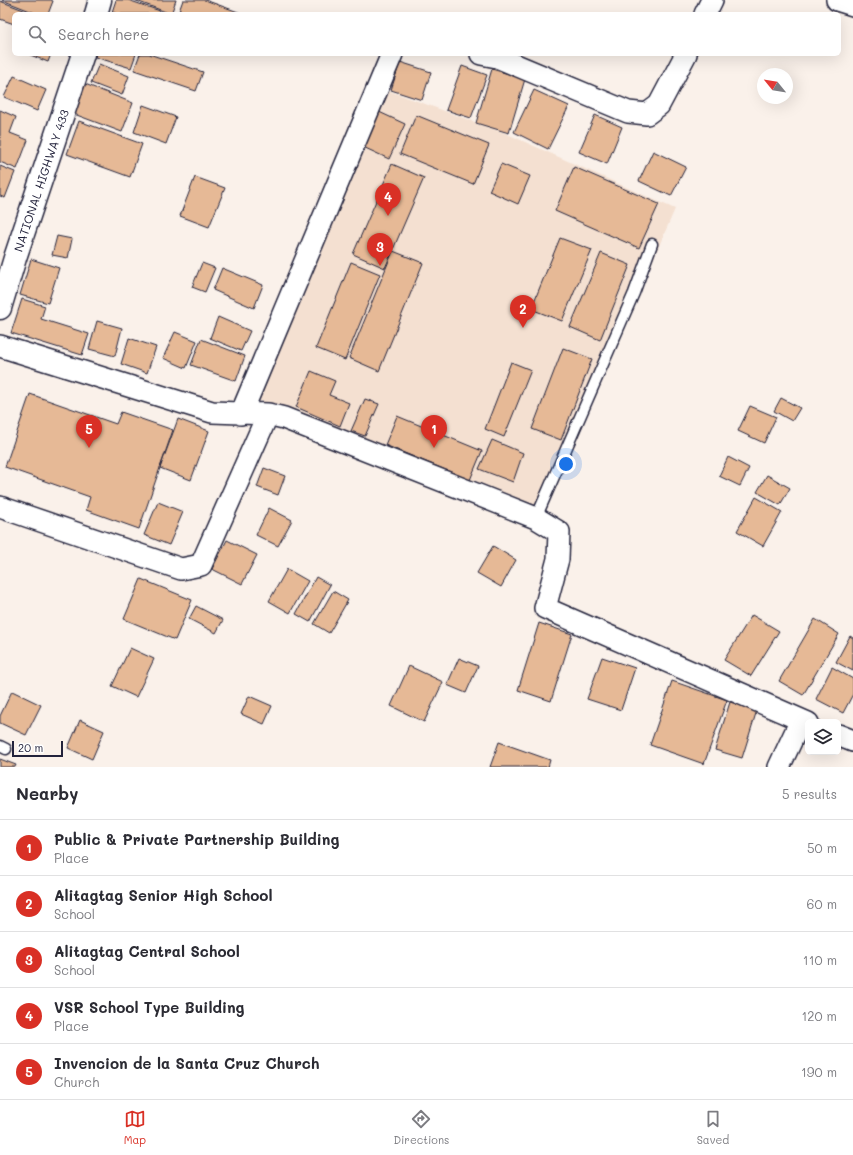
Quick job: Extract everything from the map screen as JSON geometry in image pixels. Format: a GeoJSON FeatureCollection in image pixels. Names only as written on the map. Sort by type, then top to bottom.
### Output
{"type":"FeatureCollection","features":[{"type":"Feature","properties":{"kind":"main road"},"geometry":{"type":"LineString","coordinates":[[97,12],[100,0]]}},
{"type":"Feature","properties":{"kind":"main road","name":"NATIONAL HIGHWAY 433"},"geometry":{"type":"LineString","coordinates":[[2,294],[83,56]]}},
{"type":"Feature","properties":{"kind":"street"},"geometry":{"type":"LineString","coordinates":[[706,12],[712,0]]}},
{"type":"Feature","properties":{"kind":"street"},"geometry":{"type":"LineString","coordinates":[[837,0],[853,5]]}},
{"type":"Feature","properties":{"kind":"street"},"geometry":{"type":"LineString","coordinates":[[241,414],[391,56]]}},
{"type":"Feature","properties":{"kind":"street"},"geometry":{"type":"LineString","coordinates":[[492,56],[628,112],[647,114],[659,105],[685,56]]}},
{"type":"Feature","properties":{"kind":"street"},"geometry":{"type":"LineString","coordinates":[[0,346],[212,412],[268,414],[284,418],[536,518],[559,532],[558,559],[544,608],[804,721],[779,767]]}},
{"type":"Feature","properties":{"kind":"street"},"geometry":{"type":"LineString","coordinates":[[0,507],[181,569],[201,565],[268,414]]}},
{"type":"Feature","properties":{"kind":"street"},"geometry":{"type":"LineString","coordinates":[[841,736],[853,741]]}},
{"type":"Feature","properties":{"kind":"lane"},"geometry":{"type":"LineString","coordinates":[[536,518],[634,293],[652,244]]}},
{"type":"Feature","properties":{"kind":"shaded area"},"geometry":{"type":"Polygon","coordinates":[[[384,89],[505,133],[675,209],[543,513],[256,399],[384,89]]]}},
{"type":"Feature","properties":{"kind":"building"},"geometry":{"type":"Polygon","coordinates":[[[2,0],[53,1],[49,12],[33,12],[2,0]]]}},
{"type":"Feature","properties":{"kind":"building"},"geometry":{"type":"Polygon","coordinates":[[[116,0],[128,0],[160,11],[160,12],[112,12],[116,0]]]}},
{"type":"Feature","properties":{"kind":"building"},"geometry":{"type":"Polygon","coordinates":[[[134,0],[176,0],[172,12],[166,12],[134,0]]]}},
{"type":"Feature","properties":{"kind":"building"},"geometry":{"type":"Polygon","coordinates":[[[183,0],[205,0],[238,12],[179,12],[183,0]]]}},
{"type":"Feature","properties":{"kind":"building"},"geometry":{"type":"Polygon","coordinates":[[[0,1],[29,12],[12,12],[12,23],[0,19],[0,1]]]}},
{"type":"Feature","properties":{"kind":"building"},"geometry":{"type":"Polygon","coordinates":[[[33,56],[50,56],[48,62],[33,56]]]}},
{"type":"Feature","properties":{"kind":"building"},"geometry":{"type":"Polygon","coordinates":[[[95,56],[135,56],[131,68],[95,56]]]}},
{"type":"Feature","properties":{"kind":"building"},"geometry":{"type":"Polygon","coordinates":[[[139,56],[155,56],[203,72],[196,91],[134,70],[139,56]]]}},
{"type":"Feature","properties":{"kind":"building"},"geometry":{"type":"Polygon","coordinates":[[[400,62],[431,72],[422,100],[391,90],[400,62]]]}},
{"type":"Feature","properties":{"kind":"building"},"geometry":{"type":"Polygon","coordinates":[[[99,64],[129,76],[122,95],[91,83],[99,64]]]}},
{"type":"Feature","properties":{"kind":"building"},"geometry":{"type":"Polygon","coordinates":[[[462,66],[487,75],[471,118],[446,110],[462,66]]]}},
{"type":"Feature","properties":{"kind":"building"},"geometry":{"type":"Polygon","coordinates":[[[492,69],[525,79],[509,133],[476,123],[492,69]]]}},
{"type":"Feature","properties":{"kind":"building"},"geometry":{"type":"Polygon","coordinates":[[[14,76],[46,90],[37,111],[4,97],[14,76]]]}},
{"type":"Feature","properties":{"kind":"building"},"geometry":{"type":"Polygon","coordinates":[[[85,84],[133,103],[122,132],[74,114],[85,84]]]}},
{"type":"Feature","properties":{"kind":"building"},"geometry":{"type":"Polygon","coordinates":[[[534,90],[569,106],[548,149],[514,132],[534,90]]]}},
{"type":"Feature","properties":{"kind":"building"},"geometry":{"type":"Polygon","coordinates":[[[143,105],[176,117],[166,144],[134,132],[143,105]]]}},
{"type":"Feature","properties":{"kind":"building"},"geometry":{"type":"Polygon","coordinates":[[[0,110],[16,117],[10,133],[28,140],[17,169],[0,162],[0,110]]]}},
{"type":"Feature","properties":{"kind":"building"},"geometry":{"type":"Polygon","coordinates":[[[377,111],[405,124],[389,159],[361,146],[377,111]]]}},
{"type":"Feature","properties":{"kind":"building"},"geometry":{"type":"Polygon","coordinates":[[[416,115],[489,145],[473,184],[400,154],[416,115]]]}},
{"type":"Feature","properties":{"kind":"building"},"geometry":{"type":"Polygon","coordinates":[[[595,115],[622,127],[607,164],[579,152],[595,115]]]}},
{"type":"Feature","properties":{"kind":"building"},"geometry":{"type":"Polygon","coordinates":[[[79,121],[142,144],[130,177],[67,154],[79,121]]]}},
{"type":"Feature","properties":{"kind":"building"},"geometry":{"type":"Polygon","coordinates":[[[653,151],[686,167],[671,196],[639,181],[653,151]]]}},
{"type":"Feature","properties":{"kind":"building"},"geometry":{"type":"Polygon","coordinates":[[[392,164],[424,178],[385,268],[353,254],[392,164]]]}},
{"type":"Feature","properties":{"kind":"building"},"geometry":{"type":"Polygon","coordinates":[[[501,164],[530,176],[518,204],[489,191],[501,164]]]}},
{"type":"Feature","properties":{"kind":"building"},"geometry":{"type":"Polygon","coordinates":[[[0,166],[15,172],[5,198],[0,196],[0,166]]]}},
{"type":"Feature","properties":{"kind":"building"},"geometry":{"type":"Polygon","coordinates":[[[574,167],[659,204],[639,248],[555,211],[574,167]]]}},
{"type":"Feature","properties":{"kind":"building"},"geometry":{"type":"Polygon","coordinates":[[[195,177],[225,188],[209,227],[180,216],[195,177]]]}},
{"type":"Feature","properties":{"kind":"building"},"geometry":{"type":"Polygon","coordinates":[[[57,236],[72,239],[68,258],[52,255],[57,236]]]}},
{"type":"Feature","properties":{"kind":"building"},"geometry":{"type":"Polygon","coordinates":[[[560,238],[592,250],[562,321],[531,309],[560,238]]]}},
{"type":"Feature","properties":{"kind":"building"},"geometry":{"type":"Polygon","coordinates":[[[393,251],[423,263],[379,371],[349,358],[393,251]]]}},
{"type":"Feature","properties":{"kind":"building"},"geometry":{"type":"Polygon","coordinates":[[[601,253],[630,265],[600,340],[570,327],[601,253]]]}},
{"type":"Feature","properties":{"kind":"building"},"geometry":{"type":"Polygon","coordinates":[[[31,259],[59,268],[48,303],[20,295],[31,259]]]}},
{"type":"Feature","properties":{"kind":"building"},"geometry":{"type":"Polygon","coordinates":[[[351,262],[380,274],[345,360],[316,348],[351,262]]]}},
{"type":"Feature","properties":{"kind":"building"},"geometry":{"type":"Polygon","coordinates":[[[202,263],[215,268],[205,292],[192,287],[202,263]]]}},
{"type":"Feature","properties":{"kind":"building"},"geometry":{"type":"Polygon","coordinates":[[[222,268],[263,285],[254,308],[213,290],[222,268]]]}},
{"type":"Feature","properties":{"kind":"building"},"geometry":{"type":"Polygon","coordinates":[[[22,299],[45,306],[41,319],[89,334],[82,355],[11,333],[22,299]]]}},
{"type":"Feature","properties":{"kind":"building"},"geometry":{"type":"Polygon","coordinates":[[[218,317],[250,331],[241,351],[210,338],[218,317]]]}},
{"type":"Feature","properties":{"kind":"building"},"geometry":{"type":"Polygon","coordinates":[[[97,321],[122,328],[115,356],[89,349],[97,321]]]}},
{"type":"Feature","properties":{"kind":"building"},"geometry":{"type":"Polygon","coordinates":[[[175,332],[197,341],[186,368],[163,358],[175,332]]]}},
{"type":"Feature","properties":{"kind":"building"},"geometry":{"type":"Polygon","coordinates":[[[129,338],[156,347],[147,373],[121,364],[129,338]]]}},
{"type":"Feature","properties":{"kind":"building"},"geometry":{"type":"Polygon","coordinates":[[[201,339],[245,356],[236,381],[191,365],[201,339]]]}},
{"type":"Feature","properties":{"kind":"building"},"geometry":{"type":"Polygon","coordinates":[[[563,348],[592,359],[561,440],[532,429],[563,348]]]}},
{"type":"Feature","properties":{"kind":"building"},"geometry":{"type":"Polygon","coordinates":[[[511,362],[531,370],[504,437],[485,429],[511,362]]]}},
{"type":"Feature","properties":{"kind":"building"},"geometry":{"type":"Polygon","coordinates":[[[311,371],[335,381],[329,395],[349,403],[340,426],[296,407],[311,371]]]}},
{"type":"Feature","properties":{"kind":"building"},"geometry":{"type":"Polygon","coordinates":[[[30,394],[116,424],[121,412],[173,430],[139,529],[86,510],[90,497],[5,467],[30,394]]]}},
{"type":"Feature","properties":{"kind":"building"},"geometry":{"type":"Polygon","coordinates":[[[781,398],[800,408],[792,421],[774,411],[781,398]]]}},
{"type":"Feature","properties":{"kind":"building"},"geometry":{"type":"Polygon","coordinates":[[[365,399],[379,404],[365,436],[351,431],[365,399]]]}},
{"type":"Feature","properties":{"kind":"building"},"geometry":{"type":"Polygon","coordinates":[[[750,406],[776,417],[764,443],[738,431],[750,406]]]}},
{"type":"Feature","properties":{"kind":"building"},"geometry":{"type":"Polygon","coordinates":[[[397,416],[482,451],[470,480],[385,445],[397,416]]]}},
{"type":"Feature","properties":{"kind":"building"},"geometry":{"type":"Polygon","coordinates":[[[178,419],[209,431],[191,480],[160,468],[178,419]]]}},
{"type":"Feature","properties":{"kind":"building"},"geometry":{"type":"Polygon","coordinates":[[[492,440],[523,453],[513,482],[479,469],[492,440]]]}},
{"type":"Feature","properties":{"kind":"building"},"geometry":{"type":"Polygon","coordinates":[[[728,457],[749,468],[740,486],[719,476],[728,457]]]}},
{"type":"Feature","properties":{"kind":"building"},"geometry":{"type":"Polygon","coordinates":[[[264,468],[285,476],[278,495],[257,487],[264,468]]]}},
{"type":"Feature","properties":{"kind":"building"},"geometry":{"type":"Polygon","coordinates":[[[767,475],[790,488],[780,505],[757,492],[767,475]]]}},
{"type":"Feature","properties":{"kind":"building"},"geometry":{"type":"Polygon","coordinates":[[[756,497],[782,512],[763,546],[737,531],[756,497]]]}},
{"type":"Feature","properties":{"kind":"building"},"geometry":{"type":"Polygon","coordinates":[[[158,502],[183,512],[169,545],[144,535],[158,502]]]}},
{"type":"Feature","properties":{"kind":"building"},"geometry":{"type":"Polygon","coordinates":[[[269,508],[292,520],[278,546],[256,535],[269,508]]]}},
{"type":"Feature","properties":{"kind":"building"},"geometry":{"type":"Polygon","coordinates":[[[227,540],[257,555],[242,584],[212,569],[227,540]]]}},
{"type":"Feature","properties":{"kind":"building"},"geometry":{"type":"Polygon","coordinates":[[[493,546],[516,560],[501,587],[477,573],[493,546]]]}},
{"type":"Feature","properties":{"kind":"building"},"geometry":{"type":"Polygon","coordinates":[[[287,569],[308,581],[290,613],[269,601],[287,569]]]}},
{"type":"Feature","properties":{"kind":"building"},"geometry":{"type":"Polygon","coordinates":[[[316,577],[330,585],[310,622],[296,614],[316,577]]]}},
{"type":"Feature","properties":{"kind":"building"},"geometry":{"type":"Polygon","coordinates":[[[141,579],[192,600],[175,640],[124,619],[141,579]]]}},
{"type":"Feature","properties":{"kind":"building"},"geometry":{"type":"Polygon","coordinates":[[[333,591],[348,600],[329,633],[314,624],[333,591]]]}},
{"type":"Feature","properties":{"kind":"building"},"geometry":{"type":"Polygon","coordinates":[[[196,606],[223,620],[216,633],[189,619],[196,606]]]}},
{"type":"Feature","properties":{"kind":"building"},"geometry":{"type":"Polygon","coordinates":[[[752,615],[779,631],[751,676],[724,660],[752,615]]]}},
{"type":"Feature","properties":{"kind":"building"},"geometry":{"type":"Polygon","coordinates":[[[815,619],[839,634],[803,695],[779,681],[815,619]]]}},
{"type":"Feature","properties":{"kind":"building"},"geometry":{"type":"Polygon","coordinates":[[[539,623],[572,634],[551,701],[518,690],[539,623]]]}},
{"type":"Feature","properties":{"kind":"building"},"geometry":{"type":"Polygon","coordinates":[[[850,636],[853,638],[853,671],[836,662],[850,636]]]}},
{"type":"Feature","properties":{"kind":"building"},"geometry":{"type":"Polygon","coordinates":[[[130,648],[154,659],[136,697],[112,686],[130,648]]]}},
{"type":"Feature","properties":{"kind":"building"},"geometry":{"type":"Polygon","coordinates":[[[602,657],[635,668],[621,710],[587,699],[602,657]]]}},
{"type":"Feature","properties":{"kind":"building"},"geometry":{"type":"Polygon","coordinates":[[[459,658],[478,666],[466,693],[447,685],[459,658]]]}},
{"type":"Feature","properties":{"kind":"building"},"geometry":{"type":"Polygon","coordinates":[[[409,666],[443,682],[424,722],[391,706],[409,666]]]}},
{"type":"Feature","properties":{"kind":"building"},"geometry":{"type":"Polygon","coordinates":[[[832,667],[853,679],[853,694],[843,713],[816,699],[832,667]]]}},
{"type":"Feature","properties":{"kind":"building"},"geometry":{"type":"Polygon","coordinates":[[[672,681],[727,700],[704,764],[650,745],[672,681]]]}},
{"type":"Feature","properties":{"kind":"building"},"geometry":{"type":"Polygon","coordinates":[[[12,691],[41,705],[26,735],[0,723],[0,716],[12,691]]]}},
{"type":"Feature","properties":{"kind":"building"},"geometry":{"type":"Polygon","coordinates":[[[249,696],[272,706],[264,724],[241,714],[249,696]]]}},
{"type":"Feature","properties":{"kind":"building"},"geometry":{"type":"Polygon","coordinates":[[[730,702],[757,710],[742,758],[715,750],[730,702]]]}},
{"type":"Feature","properties":{"kind":"building"},"geometry":{"type":"Polygon","coordinates":[[[80,720],[104,731],[92,759],[68,748],[80,720]]]}},
{"type":"Feature","properties":{"kind":"building"},"geometry":{"type":"Polygon","coordinates":[[[499,742],[550,760],[548,767],[490,767],[499,742]]]}},
{"type":"Feature","properties":{"kind":"building"},"geometry":{"type":"Polygon","coordinates":[[[0,759],[16,765],[15,767],[0,767],[0,759]]]}},
{"type":"Feature","properties":{"kind":"place","name":"VSR School Type Building"},"geometry":{"type":"Point","coordinates":[388,216]}},
{"type":"Feature","properties":{"kind":"place","name":"Alitagtag Central School"},"geometry":{"type":"Point","coordinates":[380,266]}},
{"type":"Feature","properties":{"kind":"place","name":"Alitagtag Senior High School"},"geometry":{"type":"Point","coordinates":[523,328]}},
{"type":"Feature","properties":{"kind":"place","name":"Invencion de la Santa Cruz Church"},"geometry":{"type":"Point","coordinates":[89,448]}},
{"type":"Feature","properties":{"kind":"place","name":"Public & Private Partnership Building"},"geometry":{"type":"Point","coordinates":[434,448]}}]}
